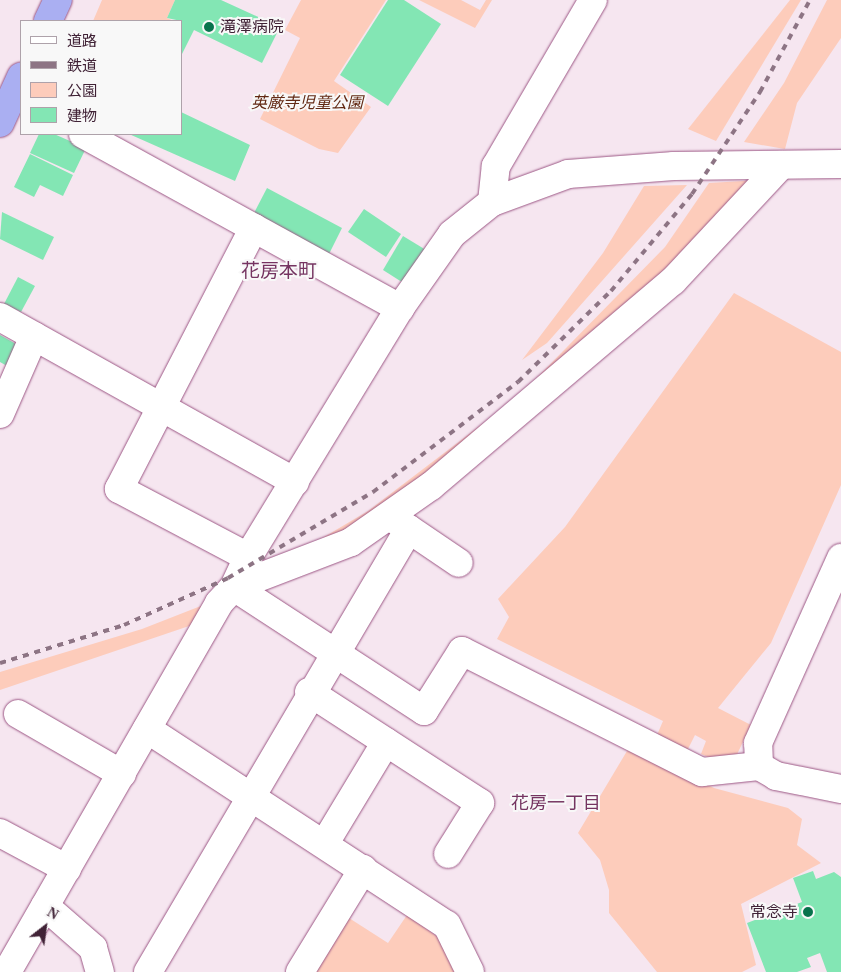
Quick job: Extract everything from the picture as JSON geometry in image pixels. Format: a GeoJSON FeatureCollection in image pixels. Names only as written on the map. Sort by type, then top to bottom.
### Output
{"type":"FeatureCollection","features":[{"type":"Feature","properties":{"kind":"highway"},"geometry":{"type":"LineString","coordinates":[[48,20],[58,0]]}},
{"type":"Feature","properties":{"kind":"highway"},"geometry":{"type":"LineString","coordinates":[[0,123],[18,91]]}},
{"type":"Feature","properties":{"kind":"street"},"geometry":{"type":"LineString","coordinates":[[492,202],[496,166],[593,0]]}},
{"type":"Feature","properties":{"kind":"street"},"geometry":{"type":"LineString","coordinates":[[85,135],[400,308]]}},
{"type":"Feature","properties":{"kind":"street"},"geometry":{"type":"LineString","coordinates":[[7,972],[219,603],[234,587],[248,557],[400,308],[452,234],[492,202],[568,174],[841,164]]}},
{"type":"Feature","properties":{"kind":"street"},"geometry":{"type":"LineString","coordinates":[[234,587],[399,522],[515,417],[673,281],[781,165]]}},
{"type":"Feature","properties":{"kind":"street"},"geometry":{"type":"LineString","coordinates":[[248,557],[119,489],[254,228]]}},
{"type":"Feature","properties":{"kind":"street"},"geometry":{"type":"LineString","coordinates":[[0,317],[295,482]]}},
{"type":"Feature","properties":{"kind":"street"},"geometry":{"type":"LineString","coordinates":[[0,414],[34,336]]}},
{"type":"Feature","properties":{"kind":"street"},"geometry":{"type":"LineString","coordinates":[[399,522],[459,563]]}},
{"type":"Feature","properties":{"kind":"street"},"geometry":{"type":"LineString","coordinates":[[148,972],[332,652],[399,522]]}},
{"type":"Feature","properties":{"kind":"street"},"geometry":{"type":"LineString","coordinates":[[759,766],[758,743],[841,558]]}},
{"type":"Feature","properties":{"kind":"street"},"geometry":{"type":"LineString","coordinates":[[234,587],[424,711],[462,651],[702,772],[759,766],[776,776],[841,789]]}},
{"type":"Feature","properties":{"kind":"street"},"geometry":{"type":"LineString","coordinates":[[309,692],[480,803],[448,854]]}},
{"type":"Feature","properties":{"kind":"street"},"geometry":{"type":"LineString","coordinates":[[18,714],[122,774]]}},
{"type":"Feature","properties":{"kind":"street"},"geometry":{"type":"LineString","coordinates":[[147,729],[251,793],[447,926],[470,972]]}},
{"type":"Feature","properties":{"kind":"street"},"geometry":{"type":"LineString","coordinates":[[325,844],[386,742]]}},
{"type":"Feature","properties":{"kind":"street"},"geometry":{"type":"LineString","coordinates":[[0,833],[67,869]]}},
{"type":"Feature","properties":{"kind":"street"},"geometry":{"type":"LineString","coordinates":[[300,972],[364,869]]}},
{"type":"Feature","properties":{"kind":"street"},"geometry":{"type":"LineString","coordinates":[[45,906],[93,948],[100,972]]}},
{"type":"Feature","properties":{"kind":"green space"},"geometry":{"type":"Polygon","coordinates":[[[102,0],[175,0],[167,18],[172,20],[93,20],[102,0]]]}},
{"type":"Feature","properties":{"kind":"green space","name":"英厳寺児童公園"},"geometry":{"type":"Polygon","coordinates":[[[301,0],[386,0],[334,81],[371,107],[338,153],[319,149],[260,119],[300,38],[285,30],[301,0]]]}},
{"type":"Feature","properties":{"kind":"green space"},"geometry":{"type":"Polygon","coordinates":[[[419,0],[461,0],[480,10],[486,0],[492,0],[475,28],[419,0]]]}},
{"type":"Feature","properties":{"kind":"green space"},"geometry":{"type":"Polygon","coordinates":[[[790,0],[801,0],[716,141],[688,129],[790,0]]]}},
{"type":"Feature","properties":{"kind":"green space"},"geometry":{"type":"Polygon","coordinates":[[[827,0],[841,0],[841,38],[797,103],[785,149],[744,142],[784,83],[827,0]]]}},
{"type":"Feature","properties":{"kind":"green space"},"geometry":{"type":"Polygon","coordinates":[[[761,180],[507,417],[344,536],[280,563],[368,511],[519,396],[665,247],[709,183],[761,180]]]}},
{"type":"Feature","properties":{"kind":"green space"},"geometry":{"type":"Polygon","coordinates":[[[687,185],[547,343],[522,360],[603,253],[644,186],[687,185]]]}},
{"type":"Feature","properties":{"kind":"green space"},"geometry":{"type":"Polygon","coordinates":[[[734,293],[841,352],[841,485],[771,643],[718,708],[751,725],[731,767],[701,754],[706,741],[695,735],[687,751],[657,735],[663,721],[497,639],[509,617],[498,599],[565,527],[734,293]]]}},
{"type":"Feature","properties":{"kind":"green space"},"geometry":{"type":"Polygon","coordinates":[[[211,602],[198,623],[0,690],[0,672],[142,629],[211,602]]]}},
{"type":"Feature","properties":{"kind":"green space"},"geometry":{"type":"Polygon","coordinates":[[[630,746],[714,788],[788,808],[802,819],[797,845],[821,863],[741,904],[756,965],[742,972],[657,972],[609,913],[609,890],[600,860],[578,833],[630,746]]]}},
{"type":"Feature","properties":{"kind":"green space"},"geometry":{"type":"Polygon","coordinates":[[[407,915],[442,940],[457,972],[315,972],[349,918],[388,943],[407,915]]]}},
{"type":"Feature","properties":{"kind":"building"},"geometry":{"type":"Polygon","coordinates":[[[175,0],[221,0],[280,27],[262,63],[194,30],[182,54],[182,20],[167,18],[175,0]]]}},
{"type":"Feature","properties":{"kind":"building"},"geometry":{"type":"Polygon","coordinates":[[[388,0],[404,0],[441,24],[388,106],[340,75],[388,0]]]}},
{"type":"Feature","properties":{"kind":"building"},"geometry":{"type":"Polygon","coordinates":[[[182,112],[250,145],[235,181],[131,135],[182,135],[182,112]]]}},
{"type":"Feature","properties":{"kind":"building"},"geometry":{"type":"Polygon","coordinates":[[[39,135],[56,135],[86,148],[74,173],[30,153],[39,135]]]}},
{"type":"Feature","properties":{"kind":"building"},"geometry":{"type":"Polygon","coordinates":[[[30,154],[73,175],[63,196],[40,185],[34,197],[14,187],[30,154]]]}},
{"type":"Feature","properties":{"kind":"building"},"geometry":{"type":"Polygon","coordinates":[[[267,188],[342,228],[329,254],[254,213],[267,188]]]}},
{"type":"Feature","properties":{"kind":"building"},"geometry":{"type":"Polygon","coordinates":[[[364,209],[401,234],[386,257],[348,232],[364,209]]]}},
{"type":"Feature","properties":{"kind":"building"},"geometry":{"type":"Polygon","coordinates":[[[2,212],[54,237],[43,260],[0,239],[2,212]]]}},
{"type":"Feature","properties":{"kind":"building"},"geometry":{"type":"Polygon","coordinates":[[[403,236],[426,250],[405,284],[383,270],[403,236]]]}},
{"type":"Feature","properties":{"kind":"building"},"geometry":{"type":"Polygon","coordinates":[[[18,277],[35,286],[21,312],[4,304],[18,277]]]}},
{"type":"Feature","properties":{"kind":"building"},"geometry":{"type":"Polygon","coordinates":[[[0,335],[25,349],[14,370],[0,362],[0,335]]]}},
{"type":"Feature","properties":{"kind":"building","name":"常念寺"},"geometry":{"type":"Polygon","coordinates":[[[813,871],[816,879],[834,872],[841,877],[841,972],[827,972],[820,953],[807,958],[811,967],[797,972],[766,972],[747,923],[802,902],[793,878],[813,871]]]}},
{"type":"Feature","properties":{"kind":"railway"},"geometry":{"type":"LineString","coordinates":[[0,663],[124,625],[228,578],[373,492],[518,382],[611,291],[692,194],[760,92],[810,0]]}},
{"type":"Feature","properties":{"kind":"place","name":"滝澤病院"},"geometry":{"type":"Point","coordinates":[209,27]}},
{"type":"Feature","properties":{"kind":"place","name":"常念寺"},"geometry":{"type":"Point","coordinates":[808,912]}},
{"type":"Feature","properties":{"kind":"district","name":"花房本町"},"geometry":{"type":"Point","coordinates":[279,271]}},
{"type":"Feature","properties":{"kind":"district","name":"花房一丁目"},"geometry":{"type":"Point","coordinates":[556,803]}}]}
